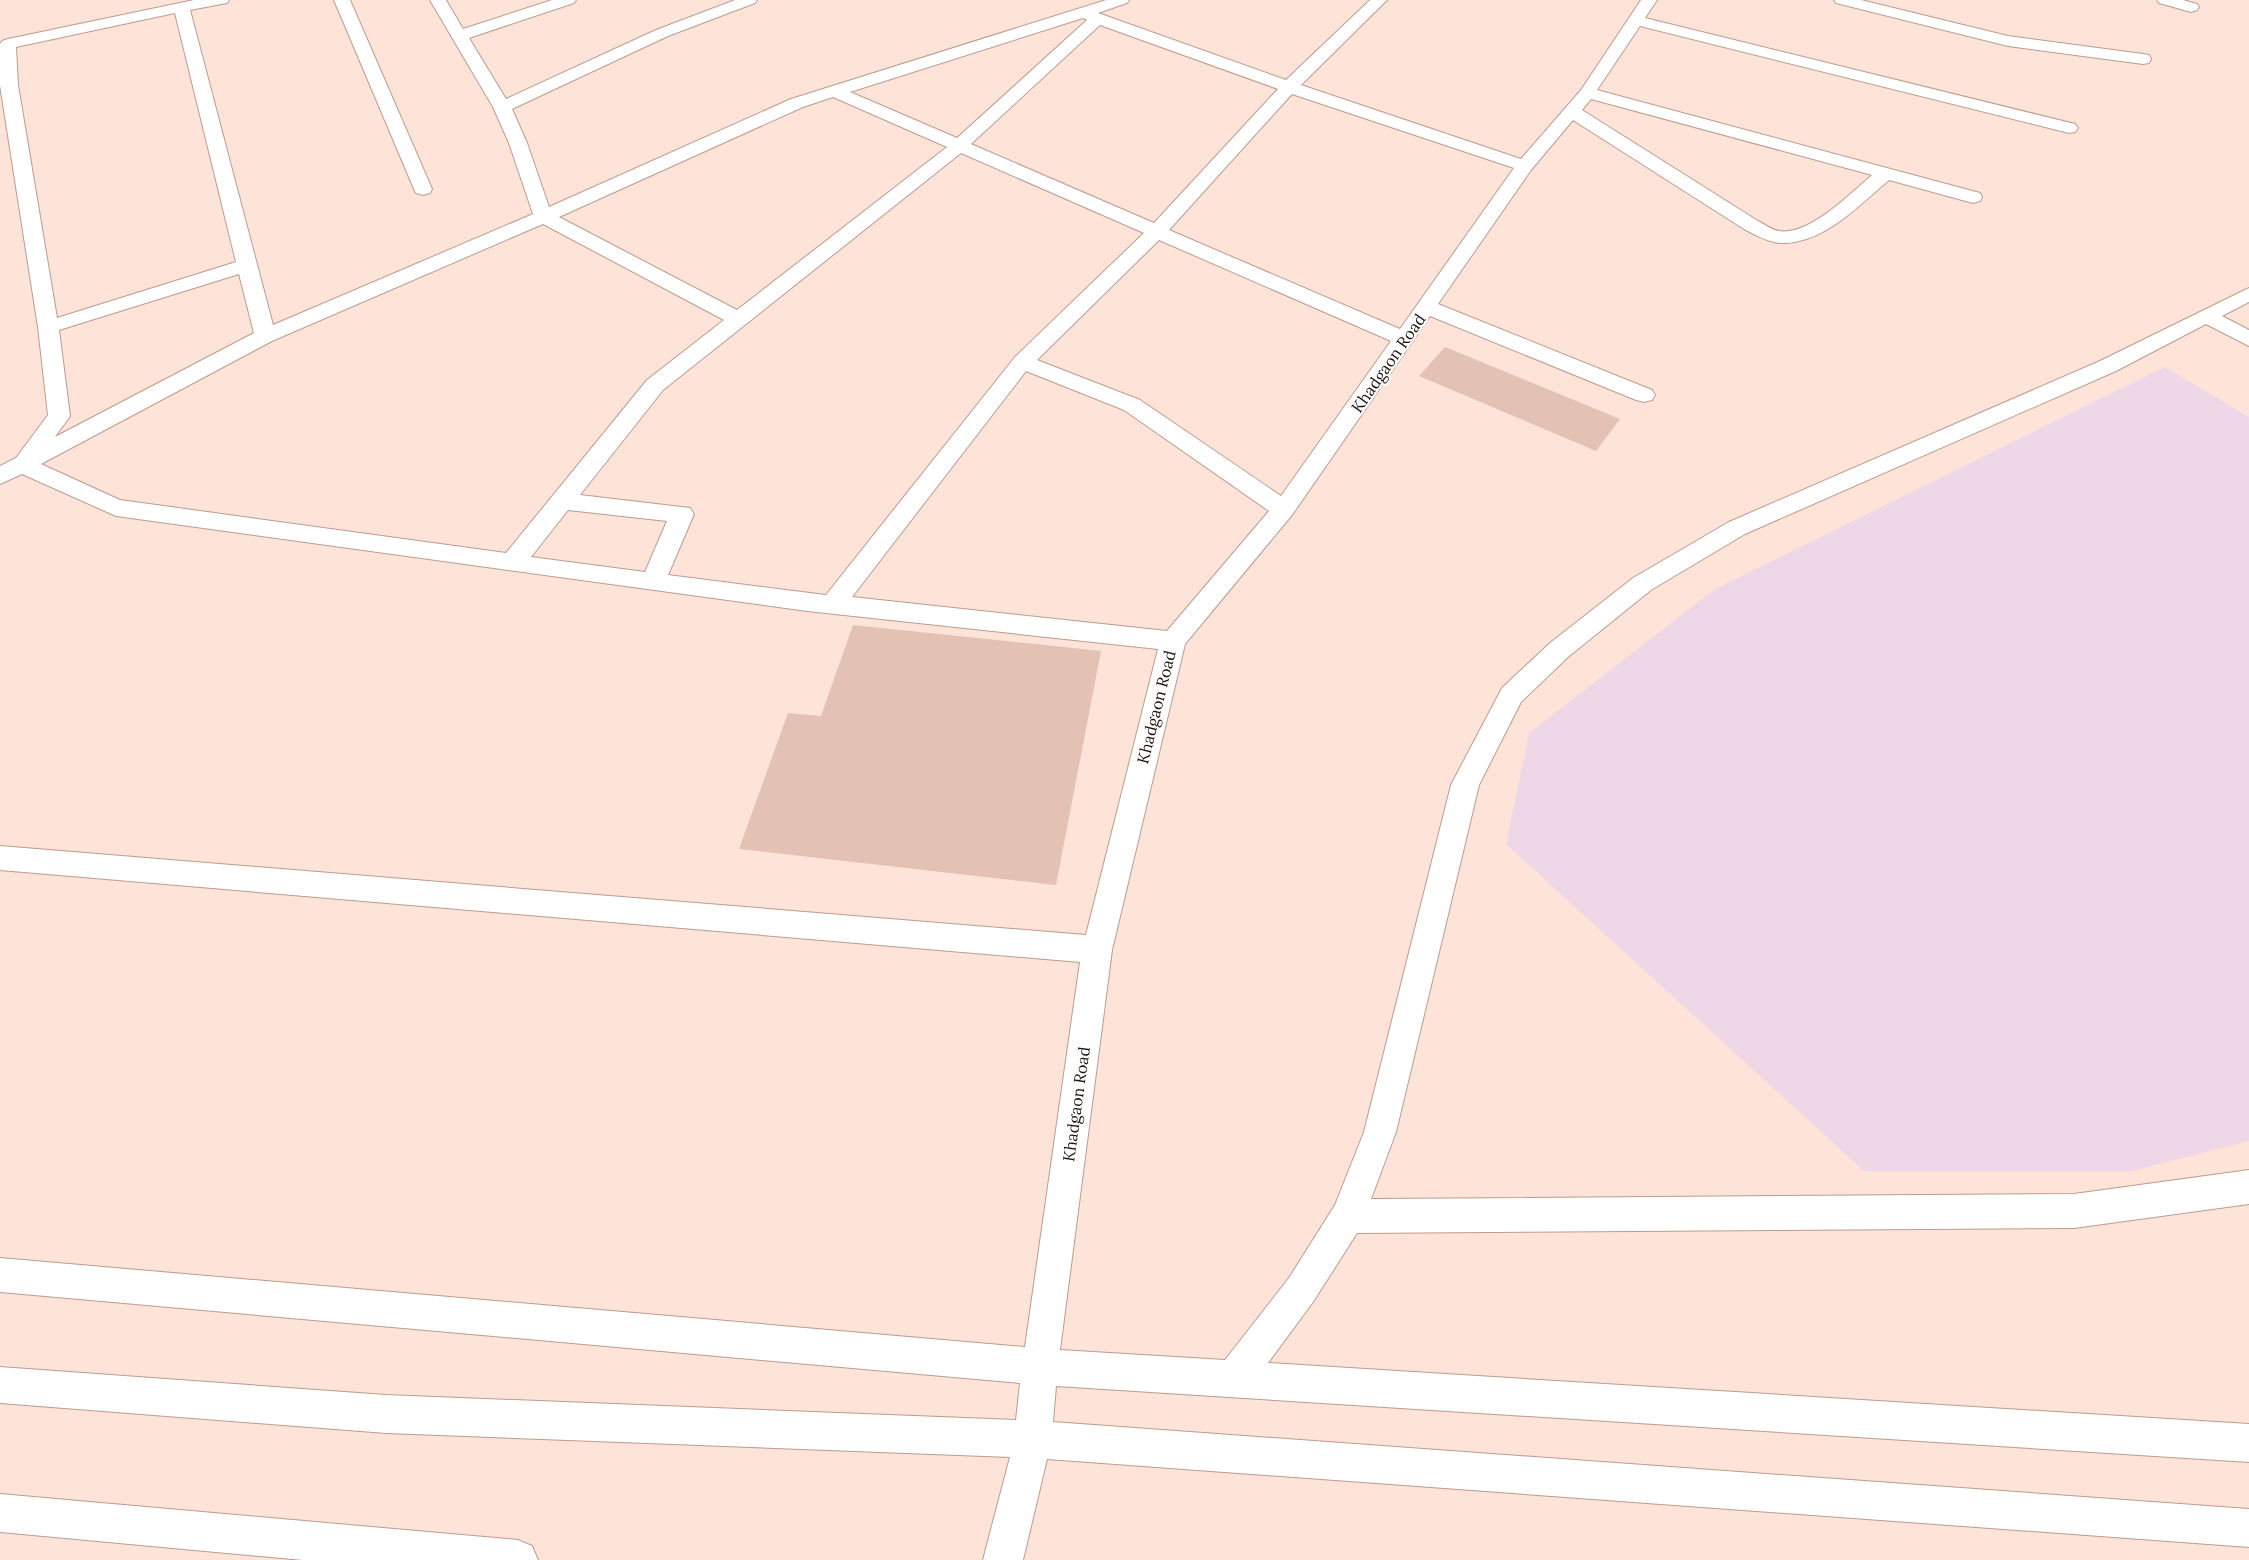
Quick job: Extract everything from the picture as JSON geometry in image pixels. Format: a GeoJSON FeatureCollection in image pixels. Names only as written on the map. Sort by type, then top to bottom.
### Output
{"type":"FeatureCollection","features":[{"type":"Feature","properties":{"kind":"street"},"geometry":{"type":"LineString","coordinates":[[23,465],[59,416],[48,327],[9,85],[8,44],[221,0]]}},
{"type":"Feature","properties":{"kind":"street"},"geometry":{"type":"LineString","coordinates":[[342,0],[423,189]]}},
{"type":"Feature","properties":{"kind":"street"},"geometry":{"type":"LineString","coordinates":[[438,0],[502,107],[518,143],[543,216],[739,320]]}},
{"type":"Feature","properties":{"kind":"street"},"geometry":{"type":"LineString","coordinates":[[459,36],[568,0]]}},
{"type":"Feature","properties":{"kind":"street"},"geometry":{"type":"LineString","coordinates":[[502,107],[662,33],[749,0]]}},
{"type":"Feature","properties":{"kind":"street"},"geometry":{"type":"LineString","coordinates":[[834,604],[1022,362],[1157,232],[1289,87],[1379,0]]}},
{"type":"Feature","properties":{"kind":"street"},"geometry":{"type":"LineString","coordinates":[[1842,0],[2008,40],[2143,59]]}},
{"type":"Feature","properties":{"kind":"street"},"geometry":{"type":"LineString","coordinates":[[2165,0],[2191,7]]}},
{"type":"Feature","properties":{"kind":"street"},"geometry":{"type":"LineString","coordinates":[[512,563],[655,385],[960,145],[1090,16],[1114,1]]}},
{"type":"Feature","properties":{"kind":"street"},"geometry":{"type":"LineString","coordinates":[[181,7],[265,336]]}},
{"type":"Feature","properties":{"kind":"street"},"geometry":{"type":"LineString","coordinates":[[1642,10],[2069,128]]}},
{"type":"Feature","properties":{"kind":"street","name":"Khadgaon Road"},"geometry":{"type":"LineString","coordinates":[[1003,1560],[1033,1439],[1040,1367],[1097,950],[1173,641],[1284,510],[1525,166],[1579,102],[1642,10]]}},
{"type":"Feature","properties":{"kind":"street"},"geometry":{"type":"LineString","coordinates":[[0,476],[265,336],[491,240],[797,104],[834,91],[1090,16],[1289,87],[1525,166]]}},
{"type":"Feature","properties":{"kind":"street"},"geometry":{"type":"LineString","coordinates":[[834,91],[1404,340]]}},
{"type":"Feature","properties":{"kind":"street"},"geometry":{"type":"LineString","coordinates":[[1579,102],[1751,225],[1780,237],[1796,236],[1826,222],[1886,174]]}},
{"type":"Feature","properties":{"kind":"street"},"geometry":{"type":"LineString","coordinates":[[1579,102],[1886,174],[1973,197]]}},
{"type":"Feature","properties":{"kind":"street"},"geometry":{"type":"LineString","coordinates":[[48,327],[248,265]]}},
{"type":"Feature","properties":{"kind":"street"},"geometry":{"type":"LineString","coordinates":[[1234,1379],[1301,1290],[1348,1216],[1380,1132],[1465,785],[1511,695],[1559,650],[1642,584],[1737,528],[2108,366],[2208,317],[2249,294]]}},
{"type":"Feature","properties":{"kind":"street"},"geometry":{"type":"LineString","coordinates":[[1427,307],[1644,395]]}},
{"type":"Feature","properties":{"kind":"street"},"geometry":{"type":"LineString","coordinates":[[2208,317],[2249,339]]}},
{"type":"Feature","properties":{"kind":"street"},"geometry":{"type":"LineString","coordinates":[[1022,362],[1132,405],[1284,510]]}},
{"type":"Feature","properties":{"kind":"street"},"geometry":{"type":"LineString","coordinates":[[23,465],[116,508],[653,582],[1173,641]]}},
{"type":"Feature","properties":{"kind":"street"},"geometry":{"type":"LineString","coordinates":[[562,501],[682,514],[653,582]]}},
{"type":"Feature","properties":{"kind":"street"},"geometry":{"type":"LineString","coordinates":[[0,858],[1097,950]]}},
{"type":"Feature","properties":{"kind":"street"},"geometry":{"type":"LineString","coordinates":[[1348,1216],[2074,1211],[2249,1187]]}},
{"type":"Feature","properties":{"kind":"street"},"geometry":{"type":"LineString","coordinates":[[0,1275],[1040,1367],[2249,1443]]}},
{"type":"Feature","properties":{"kind":"street"},"geometry":{"type":"LineString","coordinates":[[0,1385],[386,1414],[1033,1439],[2249,1528]]}},
{"type":"Feature","properties":{"kind":"street"},"geometry":{"type":"LineString","coordinates":[[0,1513],[518,1560]]}},
{"type":"Feature","properties":{"kind":"shaded area"},"geometry":{"type":"Polygon","coordinates":[[[2165,367],[2249,417],[2249,1141],[2132,1171],[1864,1171],[1506,844],[1529,733],[1715,589],[2165,367]]]}},
{"type":"Feature","properties":{"kind":"building"},"geometry":{"type":"Polygon","coordinates":[[[1445,347],[1620,419],[1596,451],[1419,376],[1445,347]]]}},
{"type":"Feature","properties":{"kind":"building"},"geometry":{"type":"Polygon","coordinates":[[[853,625],[1101,651],[1056,885],[739,849],[788,713],[821,716],[853,625]]]}}]}
